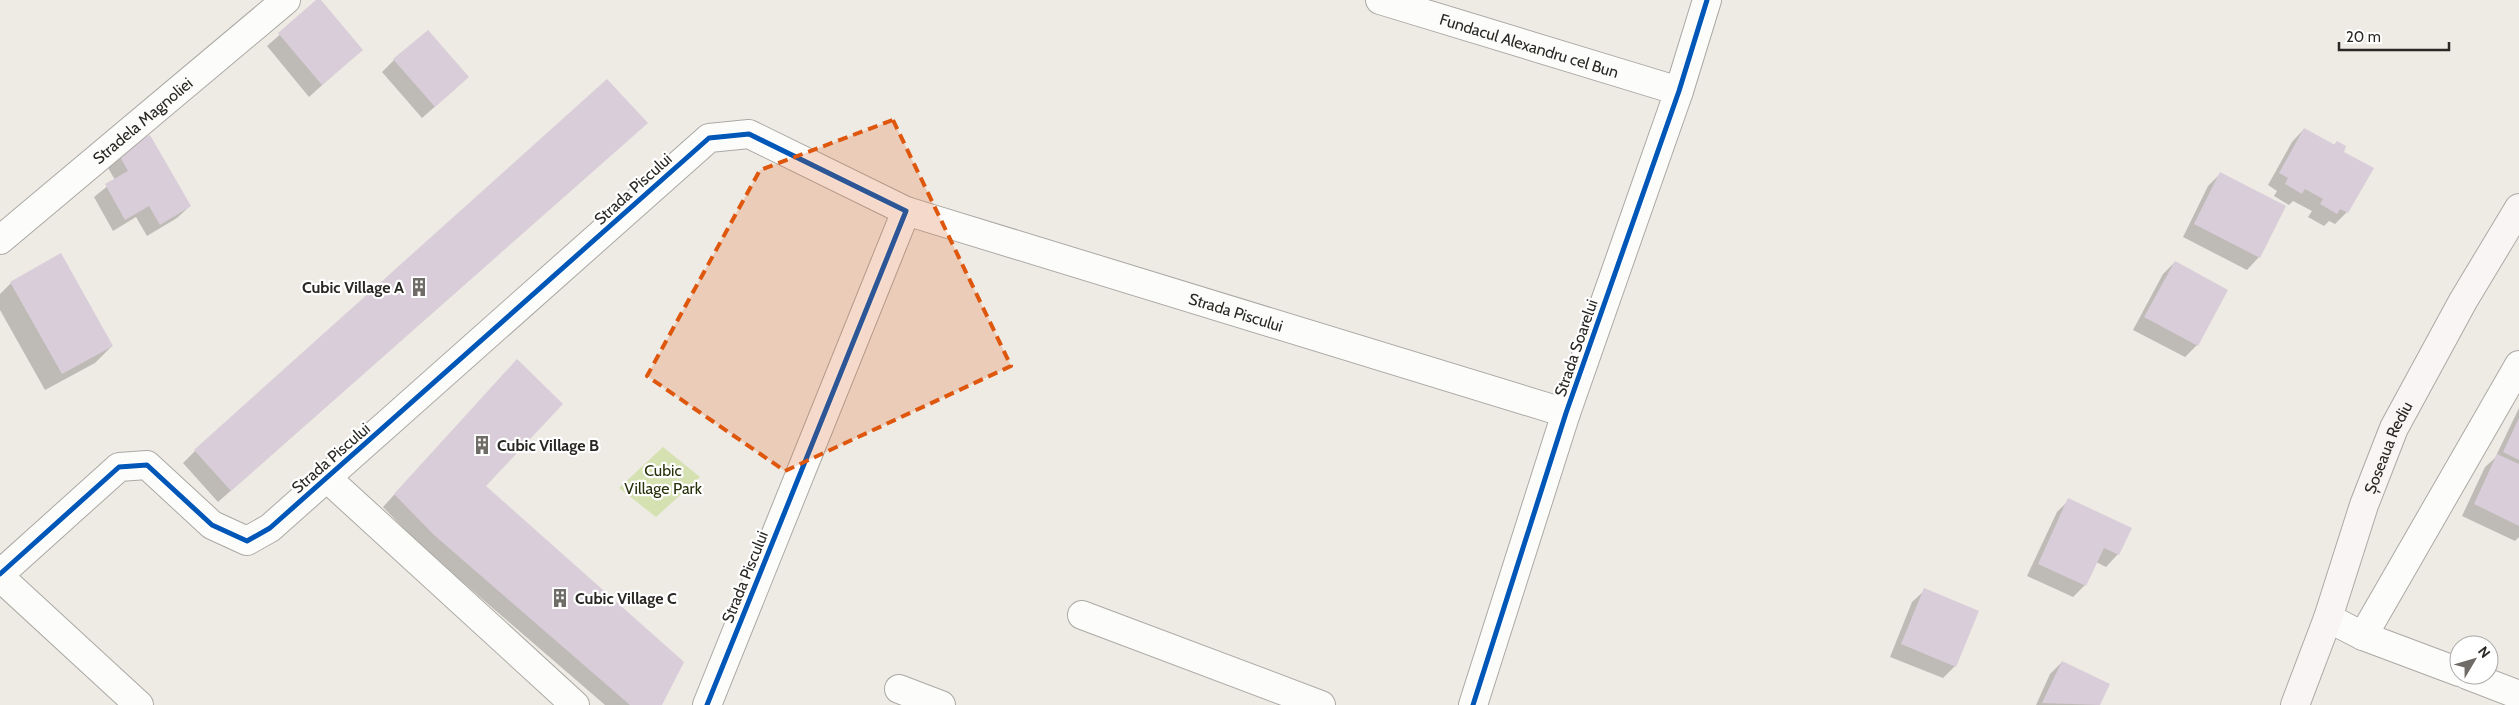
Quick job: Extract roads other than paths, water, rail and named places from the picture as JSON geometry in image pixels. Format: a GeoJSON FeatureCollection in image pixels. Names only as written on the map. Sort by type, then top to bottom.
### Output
{"type":"FeatureCollection","features":[{"type":"Feature","properties":{"kind":"main road","name":"Șoseaua Rediu"},"geometry":{"type":"LineString","coordinates":[[2296,705],[2328,618],[2364,505],[2394,428],[2463,301],[2519,208]]}},
{"type":"Feature","properties":{"kind":"street","name":"Stradela Magnoliei"},"geometry":{"type":"LineString","coordinates":[[0,240],[286,0]]}},
{"type":"Feature","properties":{"kind":"street","name":"Fundacul Alexandru cel Bun"},"geometry":{"type":"LineString","coordinates":[[1380,0],[1678,91]]}},
{"type":"Feature","properties":{"kind":"street","name":"Strada Soarelui"},"geometry":{"type":"LineString","coordinates":[[1473,705],[1566,413],[1678,91],[1707,0]]}},
{"type":"Feature","properties":{"kind":"street","name":"Strada Piscului"},"geometry":{"type":"LineString","coordinates":[[0,575],[119,467],[147,465],[212,525],[247,541],[270,528],[328,479],[709,138],[749,134],[906,211],[1566,413]]}},
{"type":"Feature","properties":{"kind":"street","name":"Strada Piscului"},"geometry":{"type":"LineString","coordinates":[[707,705],[906,211]]}},
{"type":"Feature","properties":{"kind":"street"},"geometry":{"type":"LineString","coordinates":[[2363,636],[2519,365]]}},
{"type":"Feature","properties":{"kind":"street","name":"Strada Piscului"},"geometry":{"type":"LineString","coordinates":[[328,479],[575,705]]}},
{"type":"Feature","properties":{"kind":"street"},"geometry":{"type":"LineString","coordinates":[[0,575],[139,705]]}},
{"type":"Feature","properties":{"kind":"street"},"geometry":{"type":"LineString","coordinates":[[1082,615],[1321,705]]}},
{"type":"Feature","properties":{"kind":"street"},"geometry":{"type":"LineString","coordinates":[[2328,618],[2363,636],[2449,668]]}},
{"type":"Feature","properties":{"kind":"street"},"geometry":{"type":"LineString","coordinates":[[2493,685],[2519,695]]}},
{"type":"Feature","properties":{"kind":"street"},"geometry":{"type":"LineString","coordinates":[[899,689],[942,705]]}},
{"type":"Feature","properties":{"kind":"place","name":"Cubic Village A"},"geometry":{"type":"Point","coordinates":[419,287]}},
{"type":"Feature","properties":{"kind":"place","name":"Cubic Village B"},"geometry":{"type":"Point","coordinates":[482,445]}},
{"type":"Feature","properties":{"kind":"place","name":"Cubic Village C"},"geometry":{"type":"Point","coordinates":[560,598]}},
{"type":"Feature","properties":{"kind":"park label","name":"Cubic Village Park"},"geometry":{"type":"Point","coordinates":[663,479]}}]}
